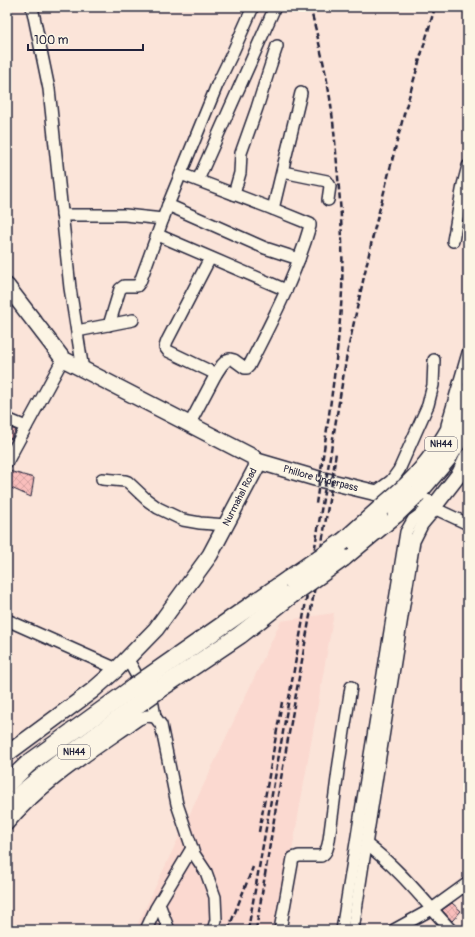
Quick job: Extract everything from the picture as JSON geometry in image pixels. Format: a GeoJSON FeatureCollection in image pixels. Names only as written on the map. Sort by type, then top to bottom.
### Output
{"type":"FeatureCollection","features":[{"type":"Feature","properties":{"kind":"highway","name":"NH44"},"geometry":{"type":"LineString","coordinates":[[427,504],[412,481],[439,448],[463,406],[468,393]]}},
{"type":"Feature","properties":{"kind":"highway","name":"NH44"},"geometry":{"type":"LineString","coordinates":[[427,504],[447,458],[468,425]]}},
{"type":"Feature","properties":{"kind":"highway","name":"NH44"},"geometry":{"type":"LineString","coordinates":[[7,808],[18,796],[59,763],[158,690],[240,635],[290,587],[344,541],[384,502],[427,504]]}},
{"type":"Feature","properties":{"kind":"highway","name":"NH44"},"geometry":{"type":"LineString","coordinates":[[7,784],[28,764],[147,678],[290,587],[343,558],[384,502]]}},
{"type":"Feature","properties":{"kind":"main road","name":"Nurmahal Road"},"geometry":{"type":"LineString","coordinates":[[7,286],[63,359],[253,457],[257,461],[256,468],[210,555],[156,629],[117,669],[92,691],[7,754]]}},
{"type":"Feature","properties":{"kind":"main road"},"geometry":{"type":"LineString","coordinates":[[427,504],[460,473],[468,456]]}},
{"type":"Feature","properties":{"kind":"main road","name":"Phillore Underpass"},"geometry":{"type":"LineString","coordinates":[[257,461],[315,478],[384,502],[386,499],[427,504]]}},
{"type":"Feature","properties":{"kind":"street"},"geometry":{"type":"LineString","coordinates":[[32,7],[49,89],[70,288],[83,370]]}},
{"type":"Feature","properties":{"kind":"street"},"geometry":{"type":"LineString","coordinates":[[109,325],[120,290],[124,286],[135,287],[138,285],[180,174],[217,85],[253,7]]}},
{"type":"Feature","properties":{"kind":"street"},"geometry":{"type":"LineString","coordinates":[[198,180],[275,7]]}},
{"type":"Feature","properties":{"kind":"street"},"geometry":{"type":"LineString","coordinates":[[234,194],[240,173],[241,153],[277,46]]}},
{"type":"Feature","properties":{"kind":"street"},"geometry":{"type":"LineString","coordinates":[[273,209],[301,93]]}},
{"type":"Feature","properties":{"kind":"street"},"geometry":{"type":"LineString","coordinates":[[454,241],[463,185],[468,166]]}},
{"type":"Feature","properties":{"kind":"street"},"geometry":{"type":"LineString","coordinates":[[283,172],[327,181],[330,186],[328,200]]}},
{"type":"Feature","properties":{"kind":"street"},"geometry":{"type":"LineString","coordinates":[[180,174],[273,209],[310,225],[299,259],[286,290],[248,368],[245,368],[234,360],[227,360],[216,374],[189,425]]}},
{"type":"Feature","properties":{"kind":"street"},"geometry":{"type":"LineString","coordinates":[[168,205],[265,248],[299,259]]}},
{"type":"Feature","properties":{"kind":"street"},"geometry":{"type":"LineString","coordinates":[[62,215],[125,215],[163,219]]}},
{"type":"Feature","properties":{"kind":"street"},"geometry":{"type":"LineString","coordinates":[[158,235],[286,290]]}},
{"type":"Feature","properties":{"kind":"street"},"geometry":{"type":"LineString","coordinates":[[210,258],[165,347],[168,351],[216,374]]}},
{"type":"Feature","properties":{"kind":"street"},"geometry":{"type":"LineString","coordinates":[[7,299],[22,307]]}},
{"type":"Feature","properties":{"kind":"street"},"geometry":{"type":"LineString","coordinates":[[77,331],[133,320]]}},
{"type":"Feature","properties":{"kind":"street"},"geometry":{"type":"LineString","coordinates":[[439,448],[468,353]]}},
{"type":"Feature","properties":{"kind":"street"},"geometry":{"type":"LineString","coordinates":[[7,462],[63,359]]}},
{"type":"Feature","properties":{"kind":"street"},"geometry":{"type":"LineString","coordinates":[[384,502],[392,480],[399,470],[428,406],[433,385],[434,360]]}},
{"type":"Feature","properties":{"kind":"street"},"geometry":{"type":"LineString","coordinates":[[7,419],[26,427]]}},
{"type":"Feature","properties":{"kind":"street"},"geometry":{"type":"LineString","coordinates":[[102,479],[128,482],[158,508],[184,520],[226,525]]}},
{"type":"Feature","properties":{"kind":"street"},"geometry":{"type":"LineString","coordinates":[[427,504],[468,524]]}},
{"type":"Feature","properties":{"kind":"street"},"geometry":{"type":"LineString","coordinates":[[353,930],[414,541],[422,525],[427,504]]}},
{"type":"Feature","properties":{"kind":"street"},"geometry":{"type":"LineString","coordinates":[[342,930],[406,532],[413,520],[427,504]]}},
{"type":"Feature","properties":{"kind":"street"},"geometry":{"type":"LineString","coordinates":[[7,620],[117,669]]}},
{"type":"Feature","properties":{"kind":"street"},"geometry":{"type":"LineString","coordinates":[[127,658],[153,705],[155,717],[160,725],[177,804],[194,854],[206,872],[215,897],[216,920],[213,930]]}},
{"type":"Feature","properties":{"kind":"street"},"geometry":{"type":"LineString","coordinates":[[280,930],[293,858],[299,856],[321,856],[324,855],[327,848],[338,763],[351,687]]}},
{"type":"Feature","properties":{"kind":"street"},"geometry":{"type":"LineString","coordinates":[[7,825],[31,799],[62,773],[140,719],[147,716],[155,717]]}},
{"type":"Feature","properties":{"kind":"street"},"geometry":{"type":"LineString","coordinates":[[366,844],[401,875],[451,930]]}},
{"type":"Feature","properties":{"kind":"street"},"geometry":{"type":"LineString","coordinates":[[146,930],[159,904],[192,848]]}},
{"type":"Feature","properties":{"kind":"street"},"geometry":{"type":"LineString","coordinates":[[394,930],[432,909],[468,883]]}},
{"type":"Feature","properties":{"kind":"street"},"geometry":{"type":"LineString","coordinates":[[159,904],[169,930]]}},
{"type":"Feature","properties":{"kind":"shaded area"},"geometry":{"type":"Polygon","coordinates":[[[334,613],[278,930],[135,930],[281,621],[334,613]]]}},
{"type":"Feature","properties":{"kind":"building"},"geometry":{"type":"Polygon","coordinates":[[[7,427],[16,430],[11,439],[7,437],[7,427]]]}},
{"type":"Feature","properties":{"kind":"building"},"geometry":{"type":"Polygon","coordinates":[[[9,471],[34,478],[31,497],[7,486],[7,474],[9,471]]]}},
{"type":"Feature","properties":{"kind":"building"},"geometry":{"type":"Polygon","coordinates":[[[452,903],[461,911],[452,921],[442,910],[452,903]]]}},
{"type":"Feature","properties":{"kind":"railway"},"geometry":{"type":"LineString","coordinates":[[310,7],[324,64],[332,111],[342,235],[342,291],[338,345],[316,504]]}},
{"type":"Feature","properties":{"kind":"railway"},"geometry":{"type":"LineString","coordinates":[[248,930],[303,619],[347,354],[374,231],[404,114],[435,7]]}},
{"type":"Feature","properties":{"kind":"railway"},"geometry":{"type":"LineString","coordinates":[[256,930],[311,610],[336,452]]}},
{"type":"Feature","properties":{"kind":"railway"},"geometry":{"type":"LineString","coordinates":[[259,832],[282,702]]}},
{"type":"Feature","properties":{"kind":"railway"},"geometry":{"type":"LineString","coordinates":[[228,930],[253,867]]}}]}
